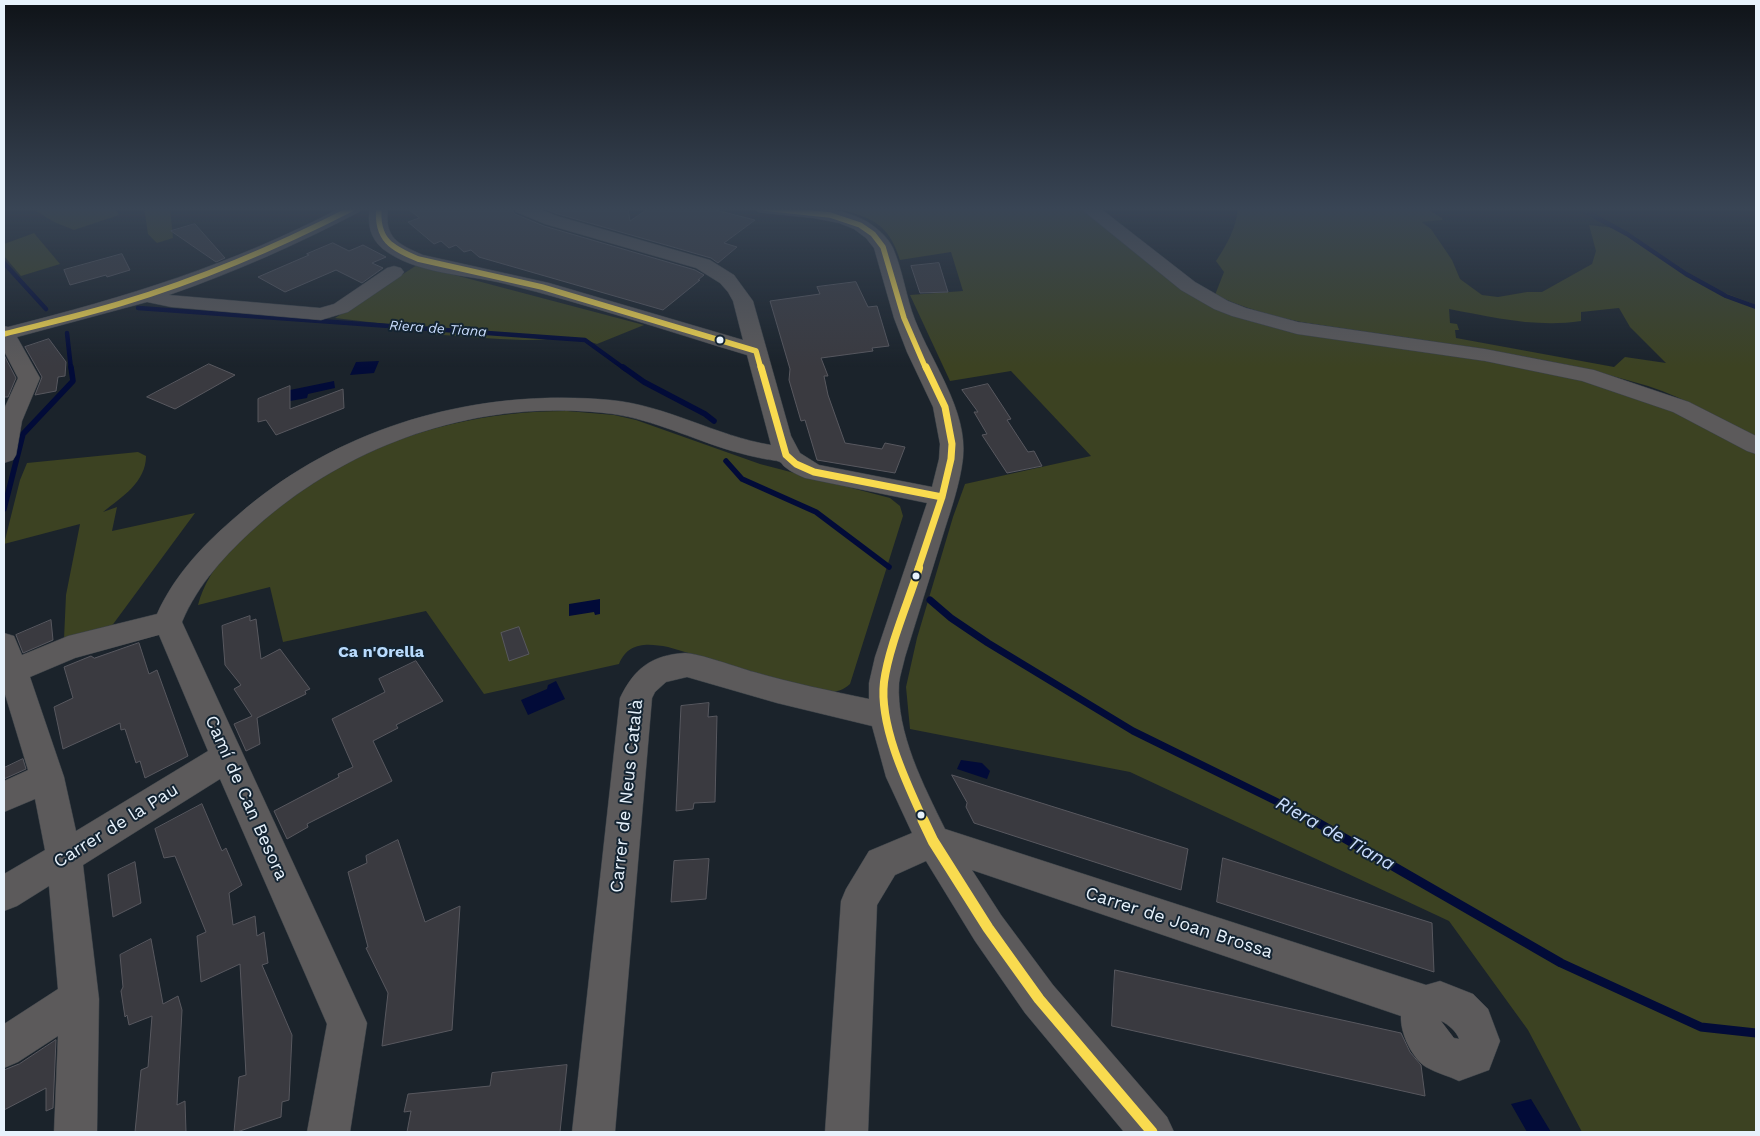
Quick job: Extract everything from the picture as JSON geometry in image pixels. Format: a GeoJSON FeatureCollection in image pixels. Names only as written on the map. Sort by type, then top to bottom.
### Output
{"type":"FeatureCollection","features":[{"type":"Feature","properties":{"kind":"street"},"geometry":{"type":"LineString","coordinates":[[4,455],[10,421],[29,378],[4,333],[147,296],[240,261]]}},
{"type":"Feature","properties":{"kind":"street"},"geometry":{"type":"LineString","coordinates":[[429,261],[510,279],[756,351]]}},
{"type":"Feature","properties":{"kind":"street"},"geometry":{"type":"LineString","coordinates":[[695,261],[715,270],[736,289],[743,301],[779,436],[786,455],[796,464],[814,472],[942,497]]}},
{"type":"Feature","properties":{"kind":"street"},"geometry":{"type":"LineString","coordinates":[[887,261],[904,318],[918,352],[941,398],[950,428],[952,444],[951,459],[942,497],[890,657],[884,683],[885,716],[903,777],[933,841],[988,928],[1040,999],[1152,1132]]}},
{"type":"Feature","properties":{"kind":"street"},"geometry":{"type":"LineString","coordinates":[[1156,261],[1188,286],[1239,312],[1297,328],[1485,355],[1586,375],[1644,393],[1681,408],[1756,446]]}},
{"type":"Feature","properties":{"kind":"street"},"geometry":{"type":"LineString","coordinates":[[147,296],[171,301],[321,314],[341,308],[394,272]]}},
{"type":"Feature","properties":{"kind":"street"},"geometry":{"type":"LineString","coordinates":[[75,1132],[79,999],[64,858],[47,777],[8,658],[68,648],[168,622],[176,601],[190,580],[240,526],[278,493],[336,457],[434,419],[516,404],[597,405],[640,411],[763,453],[786,455]]}},
{"type":"Feature","properties":{"kind":"street","name":"Camí de Can Besora"},"geometry":{"type":"LineString","coordinates":[[168,622],[347,1023],[329,1132]]}},
{"type":"Feature","properties":{"kind":"street","name":"Carrer de Neus Català"},"geometry":{"type":"LineString","coordinates":[[593,1132],[636,698],[640,686],[652,674],[672,666],[686,664],[778,691],[885,716]]}},
{"type":"Feature","properties":{"kind":"street","name":"Carrer de la Pau"},"geometry":{"type":"LineString","coordinates":[[4,894],[227,757]]}},
{"type":"Feature","properties":{"kind":"street"},"geometry":{"type":"LineString","coordinates":[[4,797],[47,777]]}},
{"type":"Feature","properties":{"kind":"street"},"geometry":{"type":"LineString","coordinates":[[846,1132],[858,901],[882,863],[933,841]]}},
{"type":"Feature","properties":{"kind":"street","name":"Carrer de Joan Brossa"},"geometry":{"type":"LineString","coordinates":[[933,841],[1426,1005]]}},
{"type":"Feature","properties":{"kind":"street"},"geometry":{"type":"LineString","coordinates":[[13,1042],[79,999]]}},
{"type":"Feature","properties":{"kind":"green space"},"geometry":{"type":"Polygon","coordinates":[[[8,261],[57,261],[60,264],[21,276],[8,261]]]}},
{"type":"Feature","properties":{"kind":"green space"},"geometry":{"type":"Polygon","coordinates":[[[954,261],[1149,261],[1232,315],[1286,331],[1503,363],[1614,387],[1659,403],[1756,452],[1756,1132],[1582,1132],[1528,1030],[1449,921],[1130,772],[910,729],[906,687],[917,638],[953,517],[965,484],[1091,456],[1011,371],[950,381],[910,295],[963,291],[954,261]]]}},
{"type":"Feature","properties":{"kind":"green space"},"geometry":{"type":"Polygon","coordinates":[[[1216,261],[1452,261],[1460,279],[1482,295],[1498,297],[1527,292],[1542,292],[1592,264],[1593,261],[1665,261],[1685,274],[1720,291],[1756,305],[1756,440],[1704,410],[1676,397],[1648,386],[1606,374],[1476,348],[1301,322],[1257,311],[1215,295],[1224,272],[1216,261]],[[1619,308],[1581,312],[1581,321],[1564,323],[1514,321],[1449,309],[1450,323],[1457,324],[1459,330],[1455,330],[1456,338],[1614,367],[1625,357],[1666,363],[1630,327],[1619,308]]]}},
{"type":"Feature","properties":{"kind":"green space"},"geometry":{"type":"Polygon","coordinates":[[[417,265],[644,325],[597,344],[577,338],[523,340],[430,334],[437,330],[335,318],[417,265]]]}},
{"type":"Feature","properties":{"kind":"green space"},"geometry":{"type":"Polygon","coordinates":[[[567,411],[614,415],[636,420],[760,464],[890,498],[900,506],[903,516],[850,684],[837,691],[821,692],[668,647],[646,645],[633,648],[623,657],[619,664],[484,694],[426,611],[283,642],[270,587],[198,605],[210,576],[239,540],[314,480],[329,472],[370,451],[424,431],[480,418],[509,414],[567,411]]]}},
{"type":"Feature","properties":{"kind":"green space"},"geometry":{"type":"Polygon","coordinates":[[[138,452],[146,456],[142,474],[132,488],[103,512],[117,507],[112,531],[195,513],[111,627],[64,639],[66,595],[80,524],[4,544],[20,480],[27,463],[138,452]]]}},
{"type":"Feature","properties":{"kind":"shaded area"},"geometry":{"type":"Polygon","coordinates":[[[379,361],[374,373],[350,375],[356,362],[379,361]]]}},
{"type":"Feature","properties":{"kind":"shaded area"},"geometry":{"type":"Polygon","coordinates":[[[334,381],[335,388],[308,394],[307,398],[290,401],[290,390],[334,381]]]}},
{"type":"Feature","properties":{"kind":"shaded area"},"geometry":{"type":"Polygon","coordinates":[[[600,599],[600,614],[595,615],[594,612],[569,616],[569,604],[600,599]]]}},
{"type":"Feature","properties":{"kind":"shaded area"},"geometry":{"type":"Polygon","coordinates":[[[556,681],[565,699],[528,715],[521,700],[547,689],[548,685],[556,681]]]}},
{"type":"Feature","properties":{"kind":"shaded area"},"geometry":{"type":"Polygon","coordinates":[[[961,760],[982,763],[990,771],[987,779],[957,769],[961,760]]]}},
{"type":"Feature","properties":{"kind":"shaded area"},"geometry":{"type":"Polygon","coordinates":[[[1531,1099],[1551,1132],[1527,1132],[1511,1104],[1531,1099]]]}},
{"type":"Feature","properties":{"kind":"building"},"geometry":{"type":"Polygon","coordinates":[[[97,261],[126,261],[130,270],[70,285],[64,270],[97,261]]]}},
{"type":"Feature","properties":{"kind":"building"},"geometry":{"type":"Polygon","coordinates":[[[295,261],[377,261],[372,263],[383,268],[362,283],[336,270],[285,292],[258,277],[295,261]]]}},
{"type":"Feature","properties":{"kind":"building"},"geometry":{"type":"Polygon","coordinates":[[[493,261],[664,261],[695,270],[704,275],[663,310],[493,261]]]}},
{"type":"Feature","properties":{"kind":"building"},"geometry":{"type":"Polygon","coordinates":[[[939,263],[948,292],[920,293],[911,266],[939,263]]]}},
{"type":"Feature","properties":{"kind":"building"},"geometry":{"type":"Polygon","coordinates":[[[856,282],[868,307],[877,306],[889,346],[872,348],[873,351],[821,358],[828,376],[824,376],[828,395],[845,443],[882,449],[885,443],[905,447],[895,473],[817,460],[805,420],[801,421],[789,380],[790,369],[770,301],[820,294],[817,287],[856,282]]]}},
{"type":"Feature","properties":{"kind":"building"},"geometry":{"type":"Polygon","coordinates":[[[49,339],[66,362],[65,376],[58,377],[56,391],[35,395],[42,377],[25,347],[49,339]]]}},
{"type":"Feature","properties":{"kind":"building"},"geometry":{"type":"Polygon","coordinates":[[[4,355],[16,378],[8,397],[4,397],[4,355]]]}},
{"type":"Feature","properties":{"kind":"building"},"geometry":{"type":"Polygon","coordinates":[[[209,364],[235,375],[175,409],[147,397],[209,364]]]}},
{"type":"Feature","properties":{"kind":"building"},"geometry":{"type":"Polygon","coordinates":[[[988,384],[1011,419],[1007,420],[1028,452],[1034,451],[1042,466],[1007,473],[982,435],[987,434],[974,412],[978,412],[962,390],[988,384]]]}},
{"type":"Feature","properties":{"kind":"building"},"geometry":{"type":"Polygon","coordinates":[[[290,386],[290,409],[343,389],[344,408],[276,435],[266,420],[258,422],[258,399],[290,386]]]}},
{"type":"Feature","properties":{"kind":"building"},"geometry":{"type":"Polygon","coordinates":[[[250,616],[250,621],[256,619],[261,659],[280,649],[310,689],[305,691],[306,694],[257,718],[260,744],[246,751],[234,724],[252,716],[234,689],[241,685],[225,665],[222,626],[250,616]]]}},
{"type":"Feature","properties":{"kind":"building"},"geometry":{"type":"Polygon","coordinates":[[[51,620],[53,640],[23,653],[16,635],[51,620]]]}},
{"type":"Feature","properties":{"kind":"building"},"geometry":{"type":"Polygon","coordinates":[[[519,627],[529,654],[509,661],[501,633],[519,627]]]}},
{"type":"Feature","properties":{"kind":"building"},"geometry":{"type":"Polygon","coordinates":[[[139,643],[149,674],[157,670],[188,756],[145,778],[140,761],[136,763],[125,729],[121,730],[120,723],[63,749],[54,707],[73,698],[64,667],[91,656],[94,658],[139,643]]]}},
{"type":"Feature","properties":{"kind":"building"},"geometry":{"type":"Polygon","coordinates":[[[416,661],[443,701],[396,725],[398,728],[373,741],[392,781],[307,824],[308,827],[287,839],[274,811],[339,777],[338,774],[353,767],[332,719],[385,692],[379,679],[416,661]]]}},
{"type":"Feature","properties":{"kind":"building"},"geometry":{"type":"Polygon","coordinates":[[[709,703],[708,717],[717,716],[715,802],[694,803],[693,809],[676,811],[681,706],[709,703]]]}},
{"type":"Feature","properties":{"kind":"building"},"geometry":{"type":"Polygon","coordinates":[[[23,759],[26,769],[4,779],[4,768],[23,759]]]}},
{"type":"Feature","properties":{"kind":"building"},"geometry":{"type":"Polygon","coordinates":[[[952,775],[1188,849],[1181,890],[974,823],[966,807],[967,803],[952,775]]]}},
{"type":"Feature","properties":{"kind":"building"},"geometry":{"type":"Polygon","coordinates":[[[202,804],[222,851],[226,848],[242,885],[229,893],[233,925],[255,916],[257,936],[264,932],[268,963],[262,965],[292,1035],[289,1100],[282,1102],[281,1117],[237,1132],[234,1132],[239,1077],[246,1075],[240,964],[201,982],[197,936],[206,932],[175,856],[164,858],[155,829],[202,804]]]}},
{"type":"Feature","properties":{"kind":"building"},"geometry":{"type":"Polygon","coordinates":[[[398,840],[425,922],[460,906],[452,1030],[382,1046],[388,993],[366,948],[368,947],[348,872],[367,863],[366,856],[398,840]]]}},
{"type":"Feature","properties":{"kind":"building"},"geometry":{"type":"Polygon","coordinates":[[[1223,858],[1432,923],[1434,972],[1217,902],[1223,858]]]}},
{"type":"Feature","properties":{"kind":"building"},"geometry":{"type":"Polygon","coordinates":[[[709,859],[706,899],[671,902],[674,861],[709,859]]]}},
{"type":"Feature","properties":{"kind":"building"},"geometry":{"type":"Polygon","coordinates":[[[135,862],[141,903],[113,917],[108,875],[135,862]]]}},
{"type":"Feature","properties":{"kind":"building"},"geometry":{"type":"Polygon","coordinates":[[[151,939],[163,1004],[178,996],[182,1010],[177,1105],[185,1101],[186,1132],[135,1132],[141,1070],[148,1067],[152,1016],[129,1025],[127,1015],[125,1017],[121,991],[123,987],[120,955],[151,939]]]}},
{"type":"Feature","properties":{"kind":"building"},"geometry":{"type":"Polygon","coordinates":[[[1115,970],[1401,1033],[1410,1052],[1421,1065],[1425,1096],[1112,1026],[1115,970]]]}},
{"type":"Feature","properties":{"kind":"building"},"geometry":{"type":"Polygon","coordinates":[[[56,1040],[53,1108],[46,1111],[46,1088],[4,1110],[4,1070],[19,1064],[56,1040]]]}},
{"type":"Feature","properties":{"kind":"building"},"geometry":{"type":"Polygon","coordinates":[[[567,1065],[560,1132],[407,1132],[411,1111],[404,1112],[408,1094],[490,1086],[492,1073],[567,1065]]]}},
{"type":"Feature","properties":{"kind":"waterway"},"geometry":{"type":"LineString","coordinates":[[1667,261],[1726,296],[1756,307]]}},
{"type":"Feature","properties":{"kind":"waterway","name":"Riera de Tiana"},"geometry":{"type":"LineString","coordinates":[[4,263],[46,309]]}},
{"type":"Feature","properties":{"kind":"waterway","name":"Riera de Tiana"},"geometry":{"type":"LineString","coordinates":[[138,308],[585,340],[625,369]]}},
{"type":"Feature","properties":{"kind":"waterway"},"geometry":{"type":"LineString","coordinates":[[67,333],[71,369]]}},
{"type":"Feature","properties":{"kind":"waterway"},"geometry":{"type":"LineString","coordinates":[[4,509],[23,434],[73,381],[71,367]]}},
{"type":"Feature","properties":{"kind":"waterway","name":"Riera de Tiana"},"geometry":{"type":"LineString","coordinates":[[623,367],[644,382],[705,414],[714,421]]}},
{"type":"Feature","properties":{"kind":"waterway","name":"Riera de Tiana"},"geometry":{"type":"LineString","coordinates":[[726,461],[742,479],[816,512],[889,567]]}},
{"type":"Feature","properties":{"kind":"waterway","name":"Riera de Tiana"},"geometry":{"type":"LineString","coordinates":[[930,600],[951,618],[988,643],[1133,731],[1316,821]]}},
{"type":"Feature","properties":{"kind":"waterway","name":"Riera de Tiana"},"geometry":{"type":"LineString","coordinates":[[1313,820],[1561,963],[1701,1027],[1756,1033]]}},
{"type":"Feature","properties":{"kind":"transit line"},"geometry":{"type":"LineString","coordinates":[[4,334],[136,299],[192,280],[239,261]]}},
{"type":"Feature","properties":{"kind":"transit line"},"geometry":{"type":"LineString","coordinates":[[424,261],[542,287],[756,351],[786,455],[796,464],[814,472],[942,497]]}},
{"type":"Feature","properties":{"kind":"transit line"},"geometry":{"type":"LineString","coordinates":[[887,261],[904,318],[918,352],[945,407],[952,444],[951,459],[942,497],[890,657],[884,683],[885,716],[903,777],[933,841],[988,928],[1039,999],[1152,1132]]}},
{"type":"Feature","properties":{"kind":"district","name":"Ca n'Orella"},"geometry":{"type":"Point","coordinates":[381,652]}}]}
